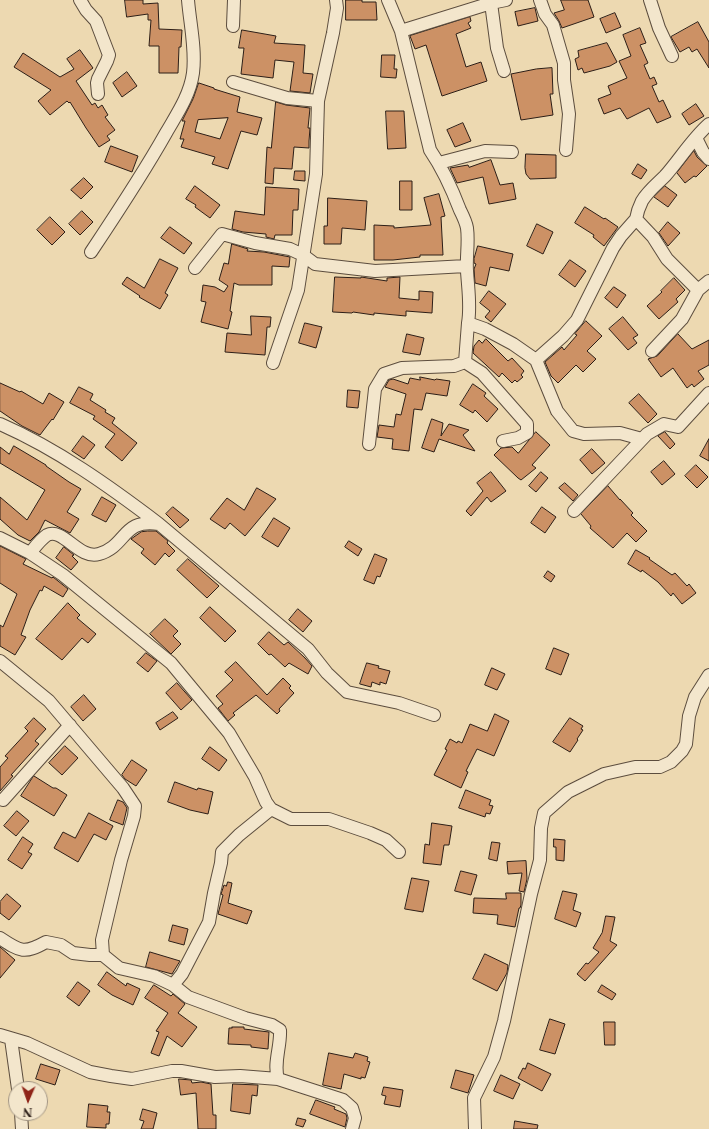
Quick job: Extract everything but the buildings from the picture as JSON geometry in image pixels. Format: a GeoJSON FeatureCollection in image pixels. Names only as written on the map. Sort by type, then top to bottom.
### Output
{"type":"FeatureCollection","features":[{"type":"Feature","properties":{"kind":"street"},"geometry":{"type":"LineString","coordinates":[[80,0],[86,10],[96,21],[108,55],[107,61],[98,79],[98,94]]}},
{"type":"Feature","properties":{"kind":"street"},"geometry":{"type":"LineString","coordinates":[[91,252],[146,169],[182,105],[189,88],[193,73],[194,59],[188,0]]}},
{"type":"Feature","properties":{"kind":"street"},"geometry":{"type":"LineString","coordinates":[[233,26],[234,0]]}},
{"type":"Feature","properties":{"kind":"street"},"geometry":{"type":"LineString","coordinates":[[273,363],[298,290],[316,174],[318,101],[333,33],[337,8],[336,0]]}},
{"type":"Feature","properties":{"kind":"street"},"geometry":{"type":"LineString","coordinates":[[388,0],[400,31],[430,150],[439,163],[467,226],[468,239],[466,266],[470,313],[465,362]]}},
{"type":"Feature","properties":{"kind":"street"},"geometry":{"type":"LineString","coordinates":[[400,31],[491,3],[506,0]]}},
{"type":"Feature","properties":{"kind":"street"},"geometry":{"type":"LineString","coordinates":[[540,0],[545,14],[553,25],[564,63],[564,80],[569,114],[566,150]]}},
{"type":"Feature","properties":{"kind":"street"},"geometry":{"type":"LineString","coordinates":[[650,0],[659,28],[672,56]]}},
{"type":"Feature","properties":{"kind":"street"},"geometry":{"type":"LineString","coordinates":[[491,3],[497,48],[504,71]]}},
{"type":"Feature","properties":{"kind":"street"},"geometry":{"type":"LineString","coordinates":[[233,82],[287,98],[318,101]]}},
{"type":"Feature","properties":{"kind":"street"},"geometry":{"type":"LineString","coordinates":[[536,360],[563,336],[577,320],[613,248],[636,219],[638,209],[642,201],[709,124]]}},
{"type":"Feature","properties":{"kind":"street"},"geometry":{"type":"LineString","coordinates":[[696,138],[703,152],[709,159]]}},
{"type":"Feature","properties":{"kind":"street"},"geometry":{"type":"LineString","coordinates":[[439,163],[484,151],[512,152]]}},
{"type":"Feature","properties":{"kind":"street"},"geometry":{"type":"LineString","coordinates":[[636,219],[653,237],[667,259],[698,290]]}},
{"type":"Feature","properties":{"kind":"street"},"geometry":{"type":"LineString","coordinates":[[195,268],[222,234],[255,243],[290,249],[303,255],[315,264],[375,271],[466,266]]}},
{"type":"Feature","properties":{"kind":"street"},"geometry":{"type":"LineString","coordinates":[[652,351],[682,319],[698,290],[709,281]]}},
{"type":"Feature","properties":{"kind":"street"},"geometry":{"type":"LineString","coordinates":[[468,323],[485,329],[513,344],[536,360],[557,411],[573,431],[584,434],[620,432],[642,439]]}},
{"type":"Feature","properties":{"kind":"street"},"geometry":{"type":"LineString","coordinates":[[465,362],[482,373],[527,424],[527,433],[518,438],[503,441]]}},
{"type":"Feature","properties":{"kind":"street"},"geometry":{"type":"LineString","coordinates":[[368,444],[375,388],[384,374],[402,368],[454,366],[465,362]]}},
{"type":"Feature","properties":{"kind":"street"},"geometry":{"type":"LineString","coordinates":[[574,511],[642,439],[664,424],[678,427],[709,393]]}},
{"type":"Feature","properties":{"kind":"street"},"geometry":{"type":"LineString","coordinates":[[0,424],[52,451],[106,484],[159,524],[308,649],[327,673],[347,692],[399,703],[434,715]]}},
{"type":"Feature","properties":{"kind":"street"},"geometry":{"type":"LineString","coordinates":[[30,553],[48,535],[55,534],[61,536],[84,553],[90,555],[98,554],[108,550],[117,543],[132,527],[140,524],[159,524]]}},
{"type":"Feature","properties":{"kind":"street"},"geometry":{"type":"LineString","coordinates":[[0,538],[30,553],[63,575],[171,663],[229,733],[255,777],[266,802],[271,809],[291,819],[329,819],[386,840],[399,852]]}},
{"type":"Feature","properties":{"kind":"street"},"geometry":{"type":"LineString","coordinates":[[0,661],[49,701],[123,788],[135,806],[134,816],[121,860],[102,940],[103,955]]}},
{"type":"Feature","properties":{"kind":"street"},"geometry":{"type":"LineString","coordinates":[[475,1129],[474,1098],[494,1057],[504,1021],[531,894],[540,860],[544,814],[568,792],[604,774],[635,767],[660,767],[671,762],[682,751],[686,744],[689,716],[695,697],[709,674]]}},
{"type":"Feature","properties":{"kind":"street"},"geometry":{"type":"LineString","coordinates":[[3,800],[70,725]]}},
{"type":"Feature","properties":{"kind":"street"},"geometry":{"type":"LineString","coordinates":[[173,985],[182,974],[209,922],[222,852],[239,835],[271,809]]}},
{"type":"Feature","properties":{"kind":"street"},"geometry":{"type":"LineString","coordinates":[[0,938],[16,948],[31,950],[46,942],[61,946],[73,953],[103,955],[119,968],[154,976],[173,985],[188,997],[246,1018],[272,1025],[280,1030],[280,1040],[275,1071],[278,1079]]}},
{"type":"Feature","properties":{"kind":"street"},"geometry":{"type":"LineString","coordinates":[[6,1037],[26,1044],[90,1072],[111,1076],[132,1079],[172,1071],[181,1071],[215,1077],[240,1076],[278,1079],[343,1100],[352,1108],[355,1118],[352,1129]]}},
{"type":"Feature","properties":{"kind":"street"},"geometry":{"type":"LineString","coordinates":[[6,1037],[16,1081]]}}]}
